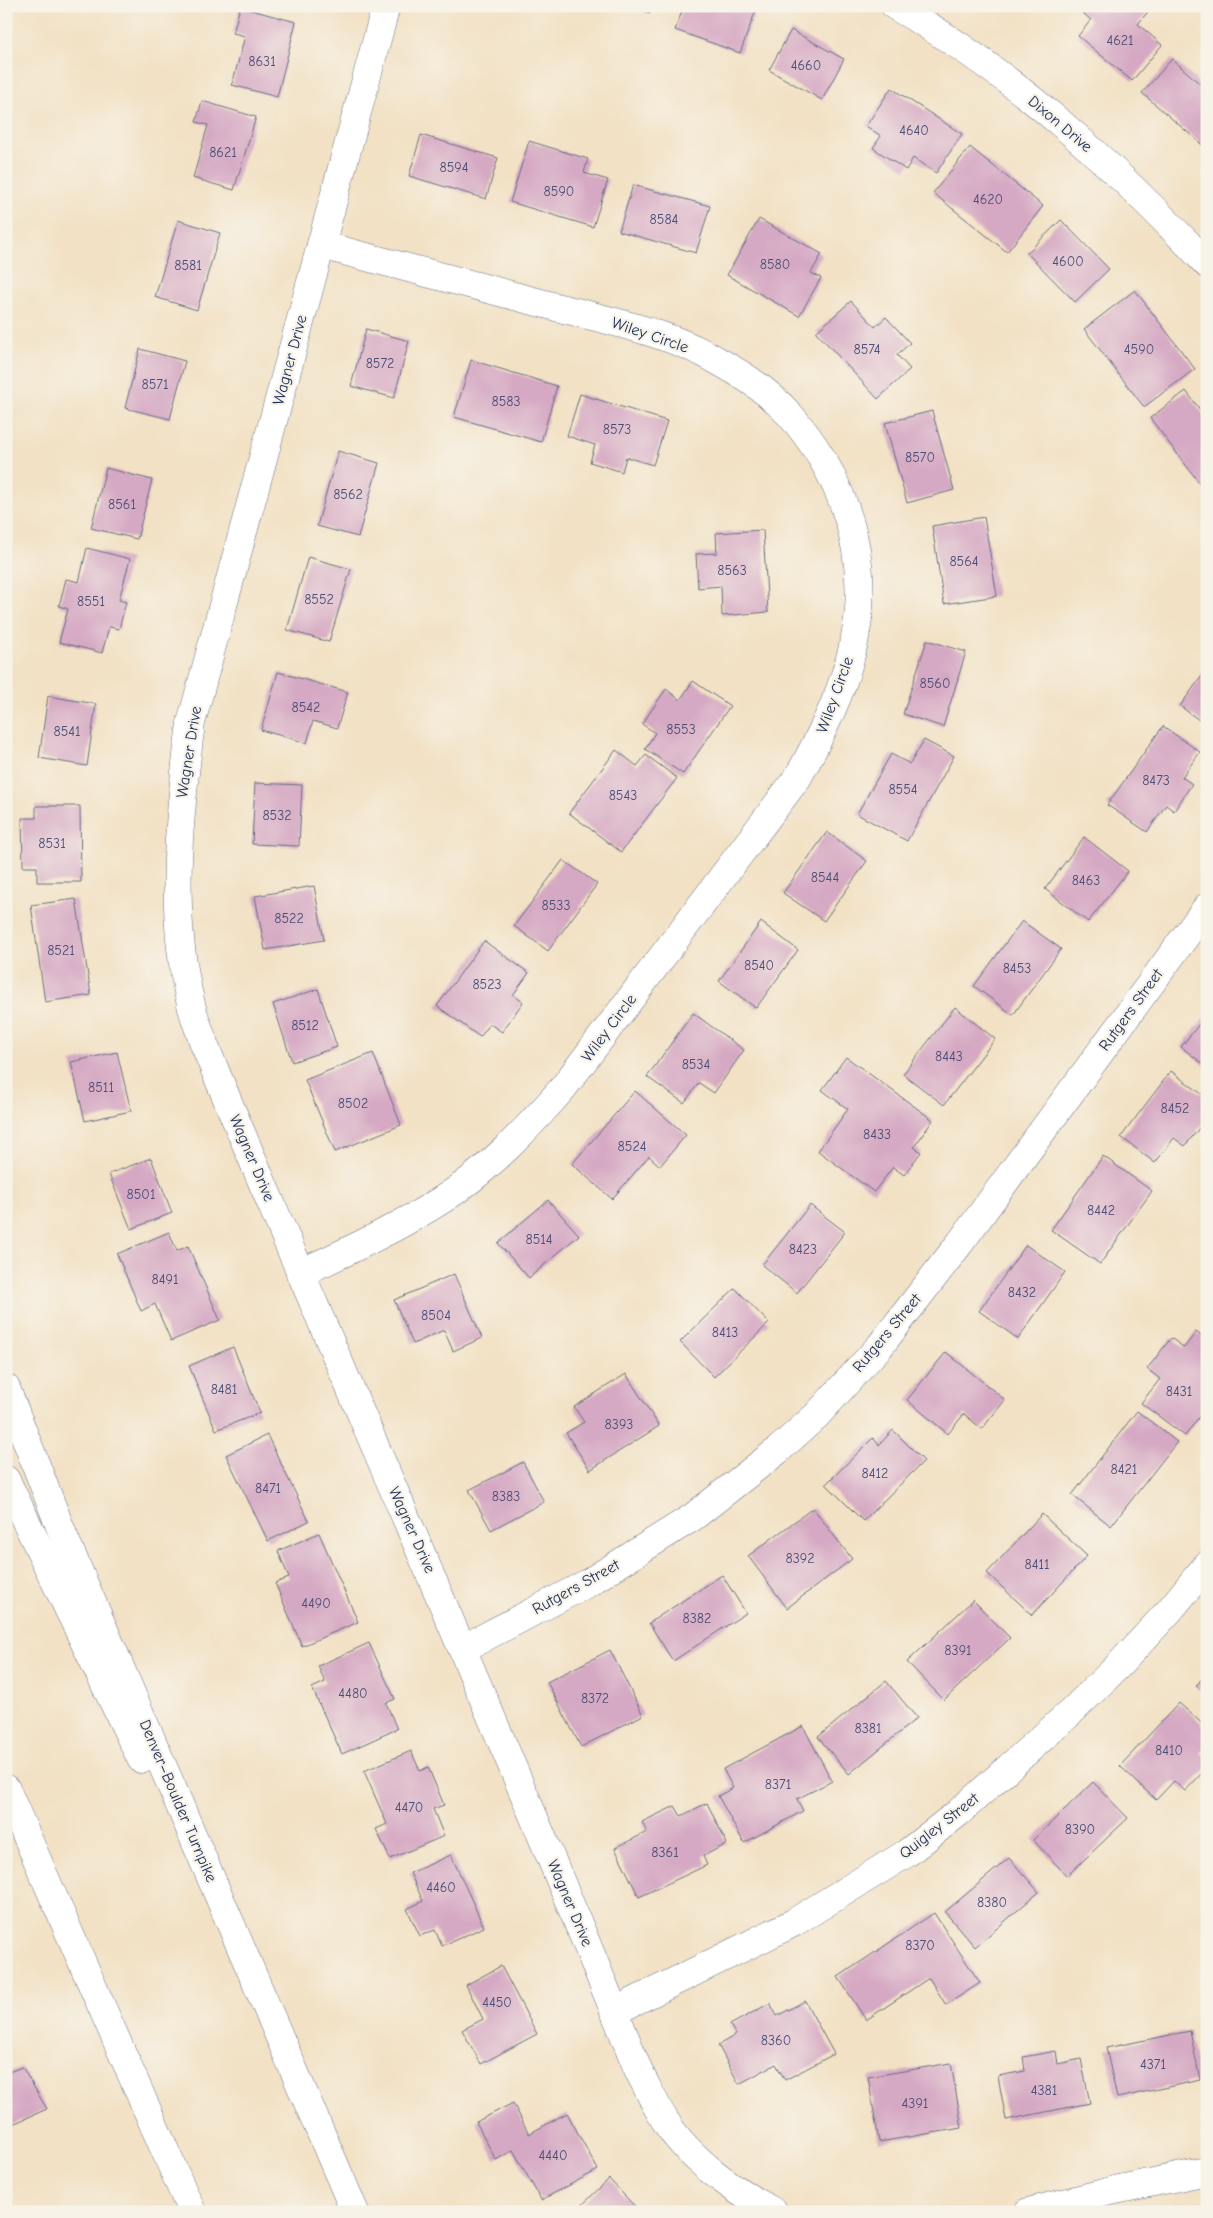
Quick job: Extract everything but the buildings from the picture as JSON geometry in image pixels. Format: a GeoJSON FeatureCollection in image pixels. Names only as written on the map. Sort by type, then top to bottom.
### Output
{"type":"FeatureCollection","features":[{"type":"Feature","properties":{"kind":"main road","name":"Wagner Drive"},"geometry":{"type":"LineString","coordinates":[[386,6],[191,723],[179,818],[178,906],[182,958],[191,1005],[204,1044],[300,1273],[464,1648],[639,2072],[666,2123],[700,2162],[749,2198],[774,2212]]}},
{"type":"Feature","properties":{"kind":"main road","name":"Dixon Drive"},"geometry":{"type":"LineString","coordinates":[[895,6],[923,22],[999,74],[1068,128],[1119,174],[1207,264]]}},
{"type":"Feature","properties":{"kind":"main road","name":"Wiley Circle"},"geometry":{"type":"LineString","coordinates":[[300,1273],[342,1254],[440,1201],[490,1164],[533,1123],[564,1088],[798,777],[824,730],[841,689],[853,646],[859,610],[860,574],[849,518],[835,483],[816,450],[789,414],[755,384],[716,360],[674,341],[604,319],[321,245]]}},
{"type":"Feature","properties":{"kind":"main road","name":"Rutgers Street"},"geometry":{"type":"LineString","coordinates":[[464,1648],[588,1583],[694,1517],[777,1452],[816,1416],[880,1346],[960,1243],[1207,907]]}},
{"type":"Feature","properties":{"kind":"main road","name":"Denver–Boulder Turnpike"},"geometry":{"type":"LineString","coordinates":[[6,1388],[64,1537],[355,2212]]}},
{"type":"Feature","properties":{"kind":"main road"},"geometry":{"type":"LineString","coordinates":[[6,1480],[328,2148]]}},
{"type":"Feature","properties":{"kind":"main road","name":"Quigley Street"},"geometry":{"type":"LineString","coordinates":[[614,2011],[794,1923],[907,1854],[958,1813],[1070,1713],[1169,1611],[1207,1565]]}},
{"type":"Feature","properties":{"kind":"main road"},"geometry":{"type":"LineString","coordinates":[[6,1789],[192,2212]]}},
{"type":"Feature","properties":{"kind":"main road"},"geometry":{"type":"LineString","coordinates":[[1028,2212],[1115,2190],[1207,2171]]}}]}
